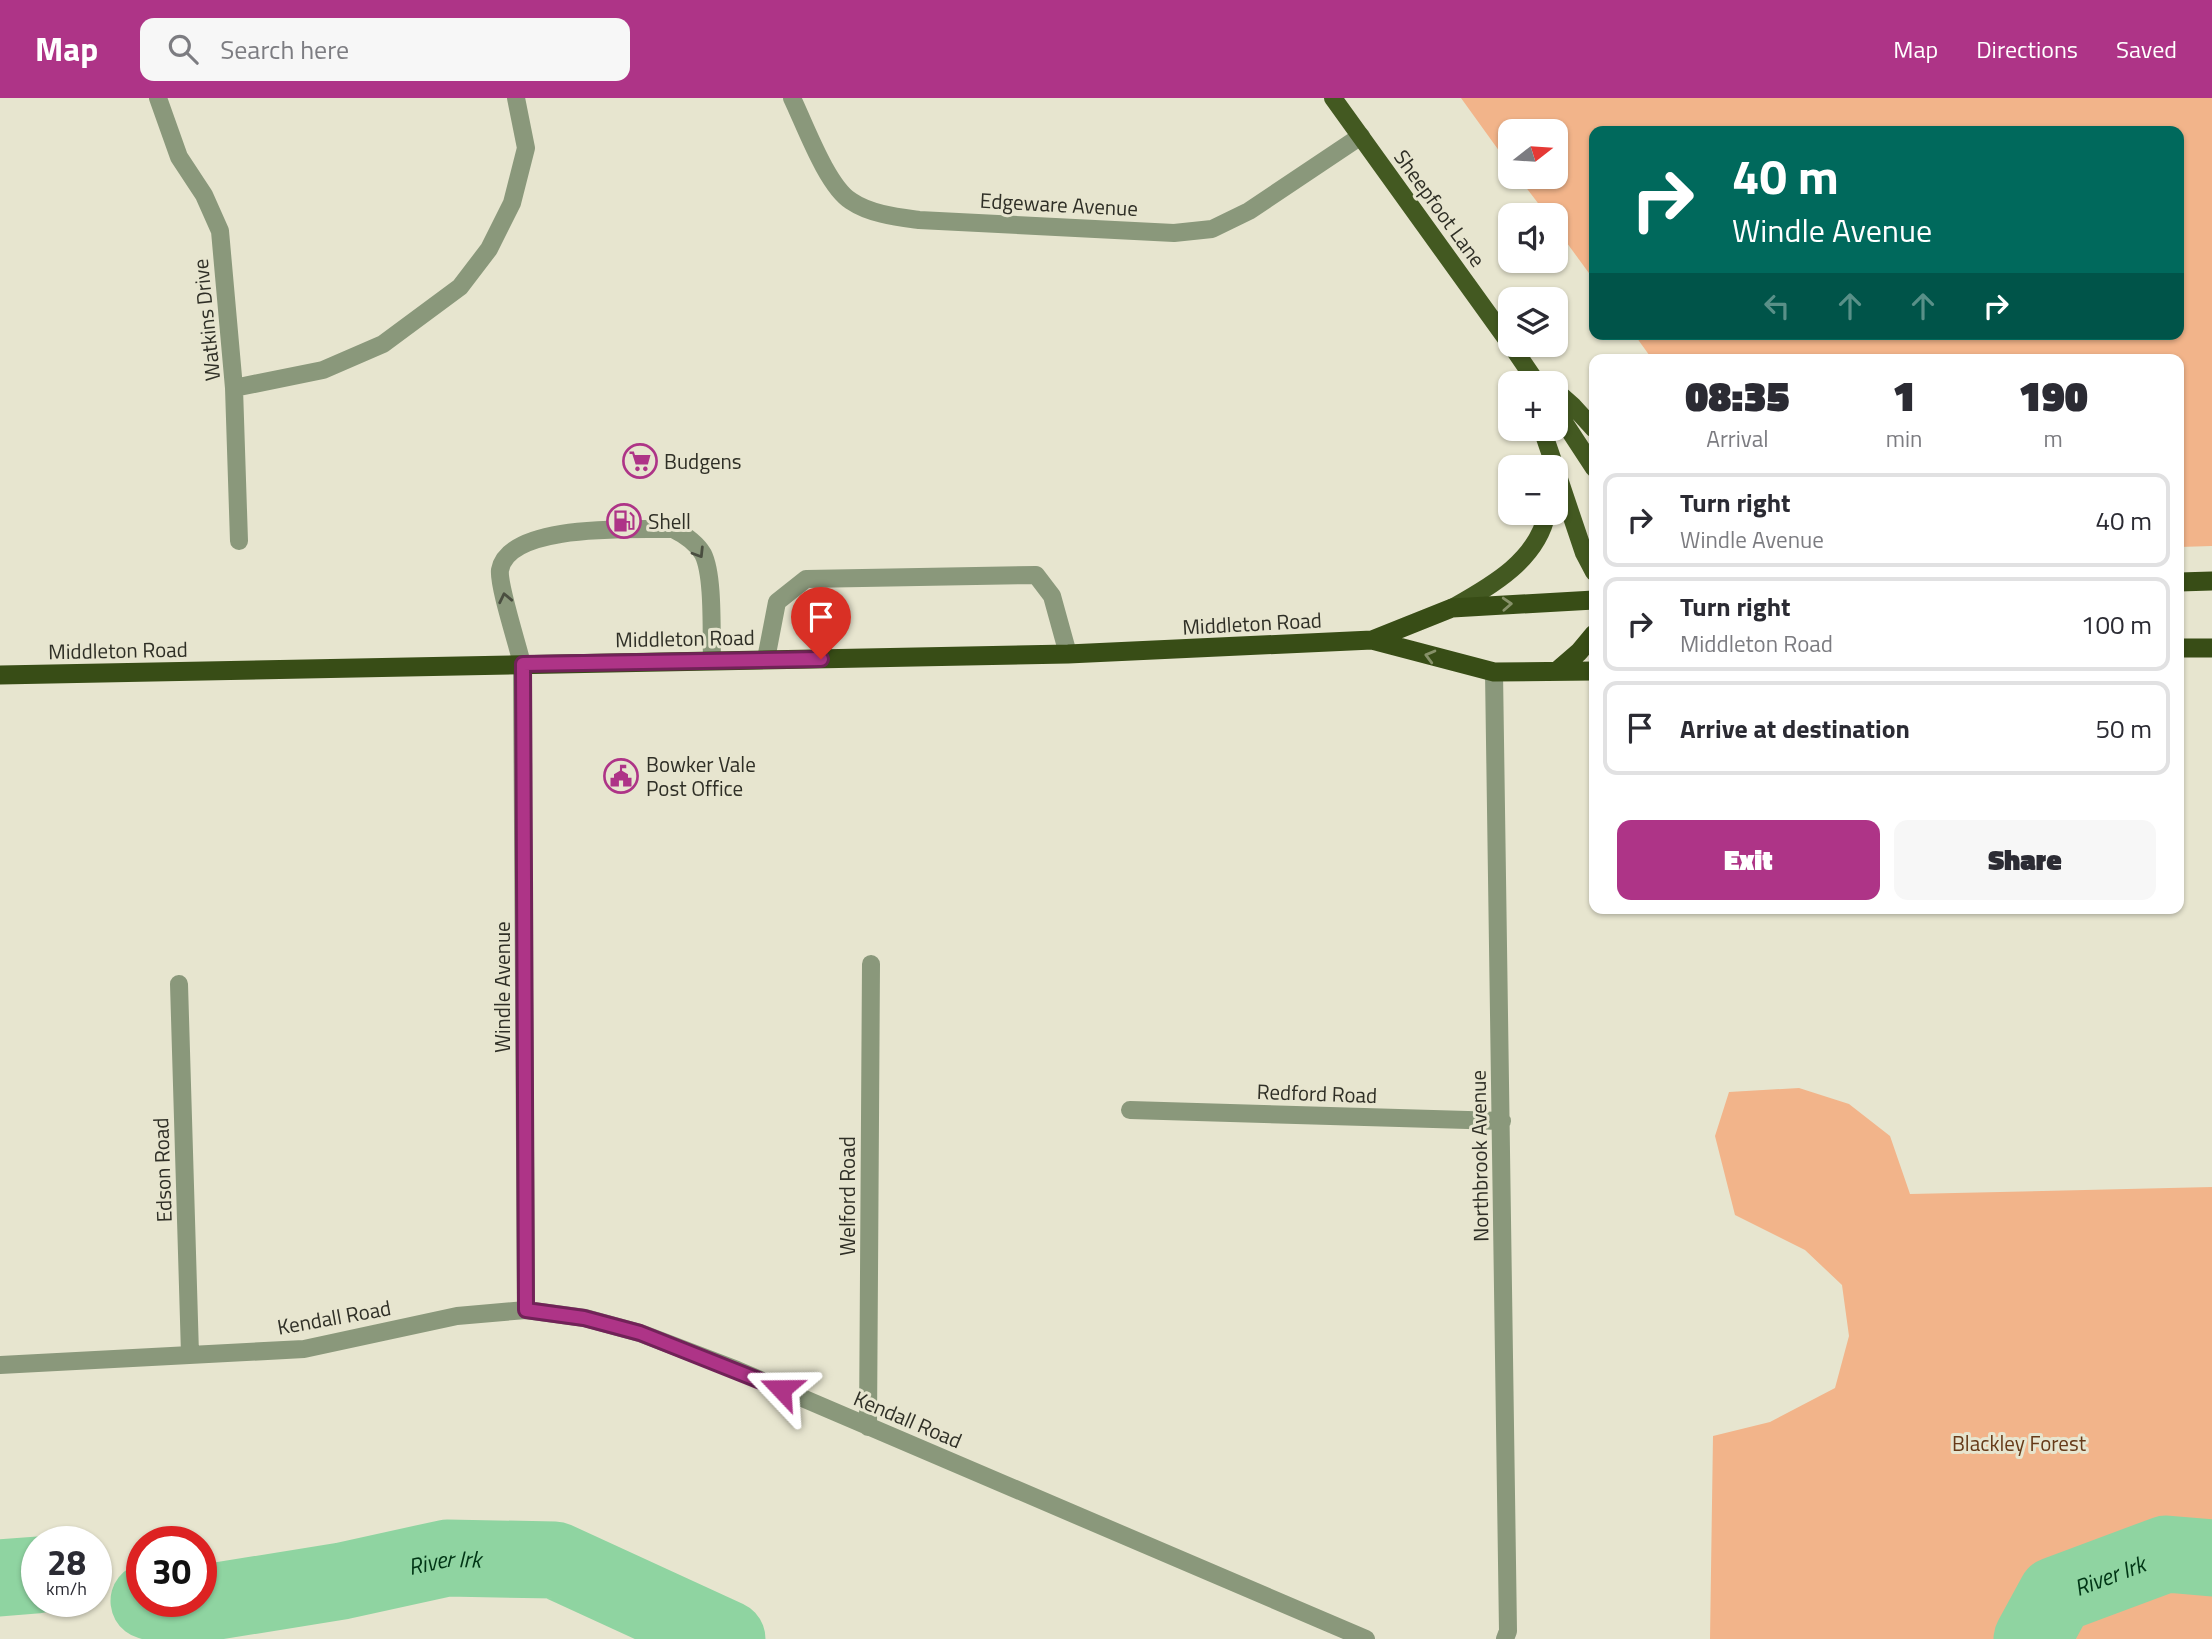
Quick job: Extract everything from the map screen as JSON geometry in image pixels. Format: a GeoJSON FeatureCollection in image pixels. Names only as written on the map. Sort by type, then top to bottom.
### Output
{"type":"FeatureCollection","features":[{"type":"Feature","properties":{"kind":"highway"},"geometry":{"type":"LineString","coordinates":[[2184,582],[2212,581]]}},
{"type":"Feature","properties":{"kind":"highway","name":"Middleton Road"},"geometry":{"type":"LineString","coordinates":[[1372,640],[1451,608],[1589,600]]}},
{"type":"Feature","properties":{"kind":"highway","name":"Middleton Road"},"geometry":{"type":"LineString","coordinates":[[0,675],[1068,654],[1372,640],[1494,672],[1589,671]]}},
{"type":"Feature","properties":{"kind":"highway"},"geometry":{"type":"LineString","coordinates":[[1557,671],[1589,640]]}},
{"type":"Feature","properties":{"kind":"highway"},"geometry":{"type":"LineString","coordinates":[[2184,648],[2212,648]]}},
{"type":"Feature","properties":{"kind":"main road","name":"Sheepfoot Lane"},"geometry":{"type":"LineString","coordinates":[[1333,98],[1498,327]]}},
{"type":"Feature","properties":{"kind":"main road"},"geometry":{"type":"LineString","coordinates":[[1568,402],[1589,424]]}},
{"type":"Feature","properties":{"kind":"main road"},"geometry":{"type":"LineString","coordinates":[[1568,428],[1589,460]]}},
{"type":"Feature","properties":{"kind":"main road"},"geometry":{"type":"LineString","coordinates":[[1568,507],[1589,562]]}},
{"type":"Feature","properties":{"kind":"main road"},"geometry":{"type":"LineString","coordinates":[[1451,608],[1490,586],[1516,566],[1530,551],[1543,525]]}},
{"type":"Feature","properties":{"kind":"street","name":"Watkins Drive"},"geometry":{"type":"LineString","coordinates":[[158,98],[179,158],[204,195],[220,231],[234,388],[323,370],[383,344],[460,286],[489,249],[512,203],[526,148],[516,98]]}},
{"type":"Feature","properties":{"kind":"street","name":"Edgeware Avenue"},"geometry":{"type":"LineString","coordinates":[[792,98],[834,184],[851,201],[886,215],[919,220],[1174,233],[1212,229],[1249,211],[1360,136]]}},
{"type":"Feature","properties":{"kind":"street"},"geometry":{"type":"LineString","coordinates":[[234,388],[239,541]]}},
{"type":"Feature","properties":{"kind":"street","name":"Windle Avenue"},"geometry":{"type":"LineString","coordinates":[[526,1310],[523,664],[500,571],[507,557],[520,545],[545,538],[579,531],[673,529],[687,536],[702,553],[708,569],[712,660]]}},
{"type":"Feature","properties":{"kind":"street"},"geometry":{"type":"LineString","coordinates":[[766,660],[777,602],[806,579],[1036,575],[1052,596],[1068,654]]}},
{"type":"Feature","properties":{"kind":"street","name":"Northbrook Avenue"},"geometry":{"type":"LineString","coordinates":[[1494,672],[1508,1631],[1505,1639]]}},
{"type":"Feature","properties":{"kind":"street","name":"Welford Road"},"geometry":{"type":"LineString","coordinates":[[868,1427],[871,964]]}},
{"type":"Feature","properties":{"kind":"street","name":"Edson Road"},"geometry":{"type":"LineString","coordinates":[[179,984],[190,1354]]}},
{"type":"Feature","properties":{"kind":"street","name":"Redford Road"},"geometry":{"type":"LineString","coordinates":[[1130,1110],[1502,1121]]}},
{"type":"Feature","properties":{"kind":"street","name":"Kendall Road"},"geometry":{"type":"LineString","coordinates":[[0,1364],[304,1349],[457,1317],[526,1310],[584,1318],[640,1333],[737,1370],[1366,1639]]}},
{"type":"Feature","properties":{"kind":"green space"},"geometry":{"type":"Polygon","coordinates":[[[1461,98],[2212,98],[2212,546],[2184,547],[2184,354],[1648,354],[1638,340],[2184,340],[2184,126],[1589,126],[1589,273],[1568,244],[1568,203],[1538,203],[1527,189],[1568,189],[1568,119],[1498,119],[1498,149],[1461,98]]]}},
{"type":"Feature","properties":{"kind":"green space","name":"Blackley Forest"},"geometry":{"type":"Polygon","coordinates":[[[1799,1088],[1849,1104],[1890,1136],[1910,1194],[2212,1187],[2212,1639],[1710,1639],[1713,1436],[1770,1422],[1835,1388],[1849,1336],[1842,1285],[1805,1250],[1735,1215],[1715,1136],[1729,1092],[1799,1088]]]}},
{"type":"Feature","properties":{"kind":"waterway","name":"River Irk"},"geometry":{"type":"LineString","coordinates":[[2032,1639],[2056,1595],[2166,1554],[2212,1558]]}},
{"type":"Feature","properties":{"kind":"waterway","name":"River Irk"},"geometry":{"type":"LineString","coordinates":[[217,1601],[342,1581],[447,1558],[555,1560],[727,1639]]}},
{"type":"Feature","properties":{"kind":"waterway","name":"River Irk"},"geometry":{"type":"LineString","coordinates":[[0,1578],[21,1576]]}},
{"type":"Feature","properties":{"kind":"place","name":"Budgens"},"geometry":{"type":"Point","coordinates":[640,461]}},
{"type":"Feature","properties":{"kind":"place","name":"Shell"},"geometry":{"type":"Point","coordinates":[624,521]}},
{"type":"Feature","properties":{"kind":"place","name":"Bowker Vale Post Office"},"geometry":{"type":"Point","coordinates":[621,776]}},
{"type":"Feature","properties":{"kind":"route"},"geometry":{"type":"LineString","coordinates":[[781,1389],[640,1333],[584,1318],[526,1310],[523,664],[821,659]]}}]}
